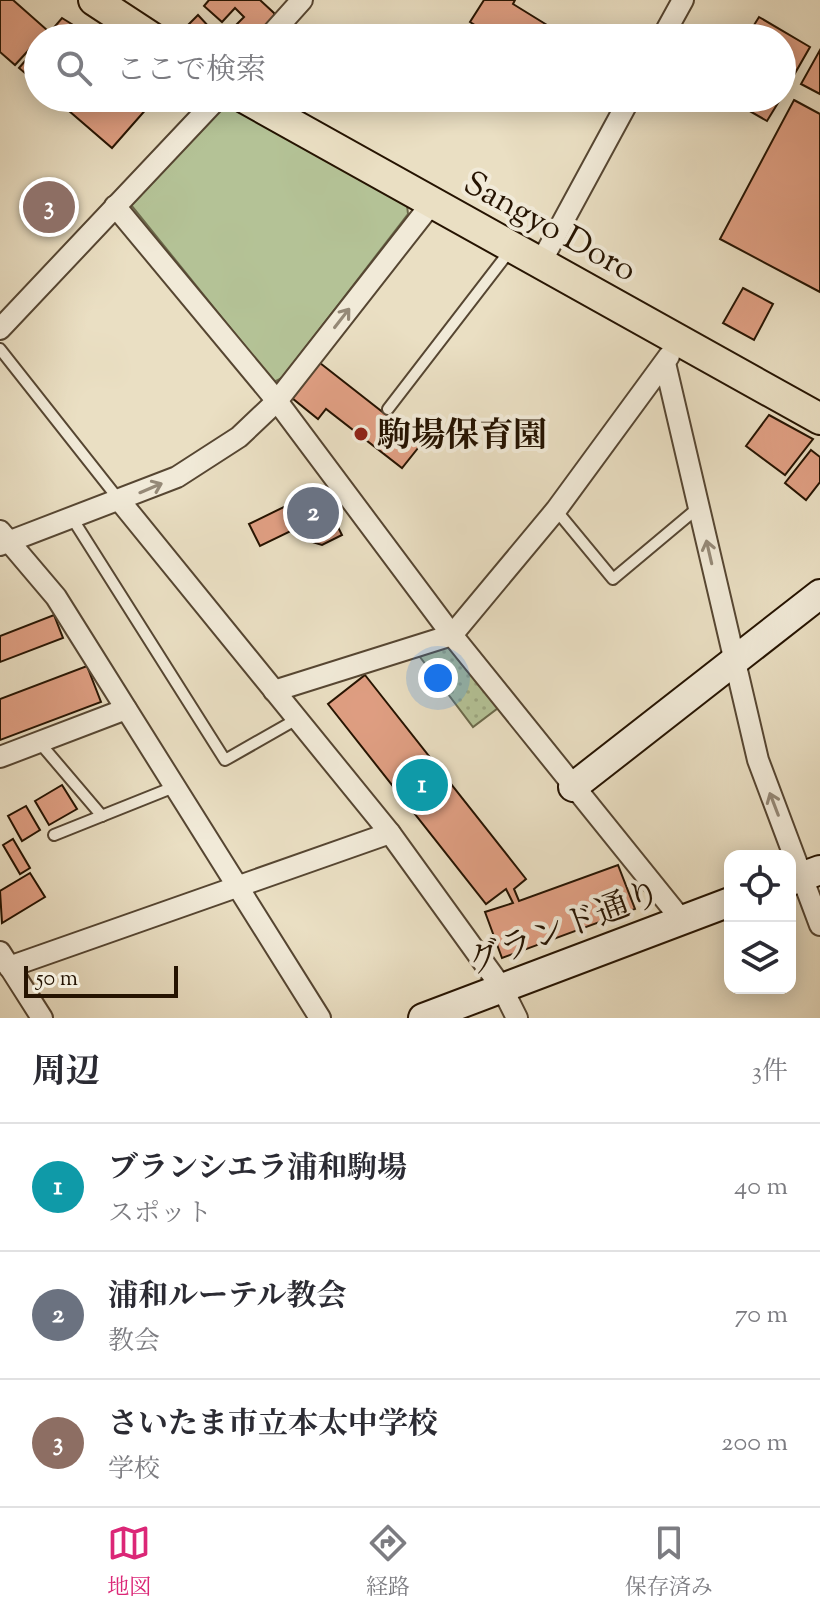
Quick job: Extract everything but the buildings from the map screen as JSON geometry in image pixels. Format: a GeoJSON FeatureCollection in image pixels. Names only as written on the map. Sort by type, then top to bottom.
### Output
{"type":"FeatureCollection","features":[{"type":"Feature","properties":{"kind":"main road"},"geometry":{"type":"LineString","coordinates":[[94,0],[131,24]]}},
{"type":"Feature","properties":{"kind":"main road","name":"Sangyo Doro"},"geometry":{"type":"LineString","coordinates":[[270,112],[541,262],[673,352],[820,419]]}},
{"type":"Feature","properties":{"kind":"street"},"geometry":{"type":"LineString","coordinates":[[670,24],[683,0]]}},
{"type":"Feature","properties":{"kind":"street"},"geometry":{"type":"LineString","coordinates":[[277,24],[289,4]]}},
{"type":"Feature","properties":{"kind":"street"},"geometry":{"type":"LineString","coordinates":[[0,329],[205,112]]}},
{"type":"Feature","properties":{"kind":"street"},"geometry":{"type":"LineString","coordinates":[[541,262],[622,112]]}},
{"type":"Feature","properties":{"kind":"street"},"geometry":{"type":"LineString","coordinates":[[320,1018],[56,597],[4,539],[120,501],[197,466],[239,437],[277,401],[432,203]]}},
{"type":"Feature","properties":{"kind":"street"},"geometry":{"type":"LineString","coordinates":[[115,206],[277,401],[452,635],[681,919]]}},
{"type":"Feature","properties":{"kind":"street"},"geometry":{"type":"LineString","coordinates":[[673,352],[699,507],[758,760],[820,925]]}},
{"type":"Feature","properties":{"kind":"street"},"geometry":{"type":"LineString","coordinates":[[274,691],[452,635],[556,510],[673,352]]}},
{"type":"Feature","properties":{"kind":"street"},"geometry":{"type":"LineString","coordinates":[[120,501],[390,833],[502,988],[517,1018]]}},
{"type":"Feature","properties":{"kind":"street"},"geometry":{"type":"LineString","coordinates":[[573,787],[820,594]]}},
{"type":"Feature","properties":{"kind":"street"},"geometry":{"type":"LineString","coordinates":[[0,757],[126,709]]}},
{"type":"Feature","properties":{"kind":"street"},"geometry":{"type":"LineString","coordinates":[[42,1018],[5,960],[238,887],[390,833]]}},
{"type":"Feature","properties":{"kind":"street","name":"グランド通り"},"geometry":{"type":"LineString","coordinates":[[423,1018],[724,904]]}},
{"type":"Feature","properties":{"kind":"lane"},"geometry":{"type":"LineString","coordinates":[[388,409],[513,247]]}},
{"type":"Feature","properties":{"kind":"lane"},"geometry":{"type":"LineString","coordinates":[[0,349],[120,501]]}},
{"type":"Feature","properties":{"kind":"lane"},"geometry":{"type":"LineString","coordinates":[[556,510],[613,579],[699,507]]}},
{"type":"Feature","properties":{"kind":"lane"},"geometry":{"type":"LineString","coordinates":[[72,518],[225,760],[297,719]]}},
{"type":"Feature","properties":{"kind":"lane"},"geometry":{"type":"LineString","coordinates":[[39,742],[102,816]]}},
{"type":"Feature","properties":{"kind":"lane"},"geometry":{"type":"LineString","coordinates":[[54,835],[174,787]]}},
{"type":"Feature","properties":{"kind":"green space"},"geometry":{"type":"Polygon","coordinates":[[[218,112],[241,112],[407,205],[408,214],[282,378],[274,382],[131,205],[218,112]]]}},
{"type":"Feature","properties":{"kind":"green space"},"geometry":{"type":"Polygon","coordinates":[[[447,643],[502,705],[473,727],[417,653],[447,643]]]}},
{"type":"Feature","properties":{"kind":"place","name":"さいたま市立本太中学校"},"geometry":{"type":"Point","coordinates":[49,207]}},
{"type":"Feature","properties":{"kind":"place","name":"駒場保育園"},"geometry":{"type":"Point","coordinates":[361,434]}},
{"type":"Feature","properties":{"kind":"place","name":"浦和ルーテル教会"},"geometry":{"type":"Point","coordinates":[313,513]}},
{"type":"Feature","properties":{"kind":"place","name":"ブランシエラ浦和駒場"},"geometry":{"type":"Point","coordinates":[422,785]}}]}
